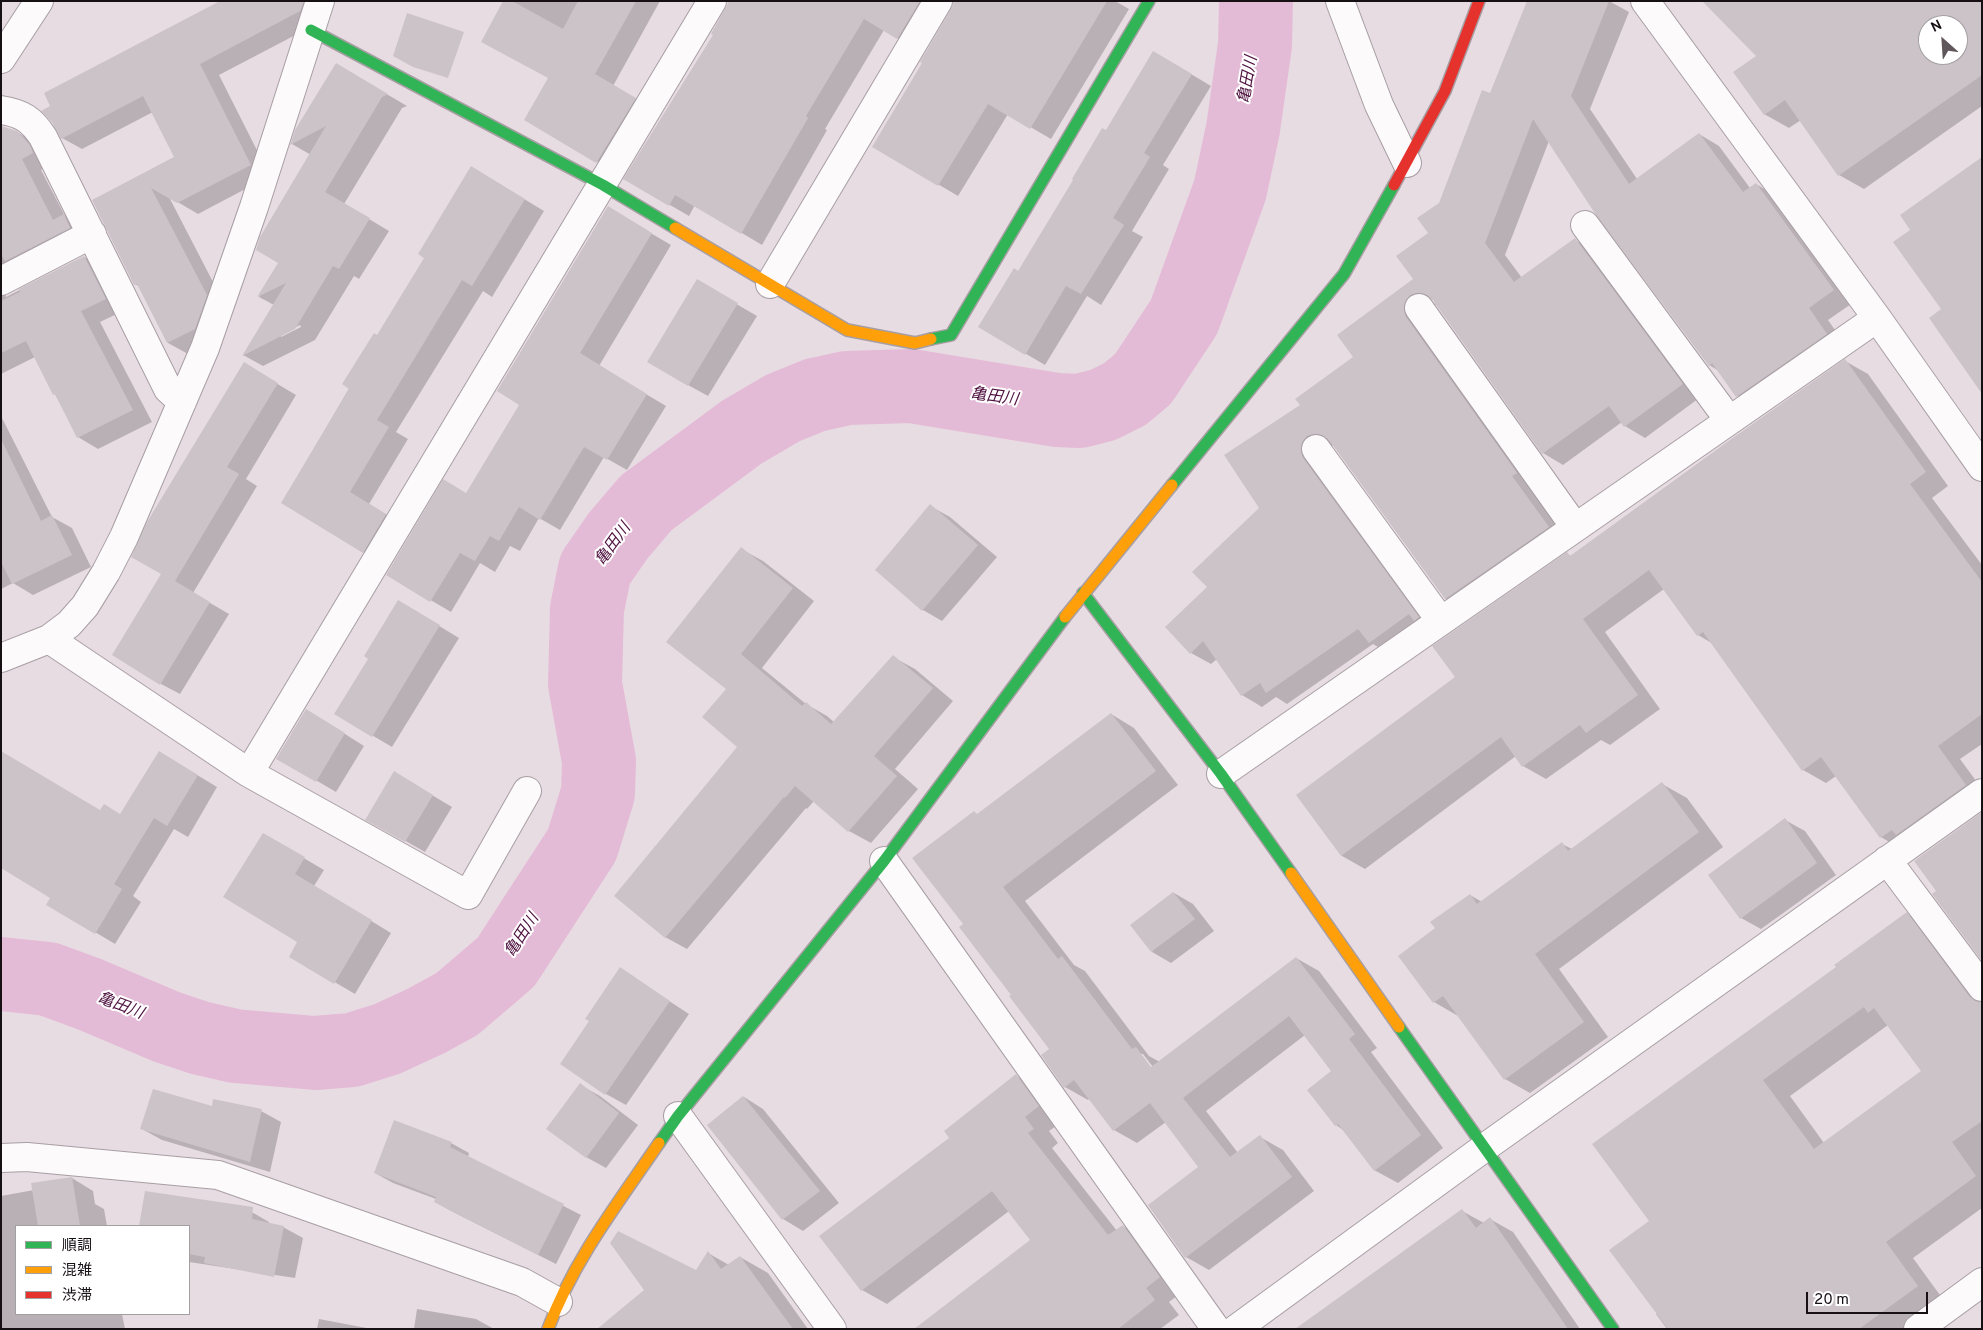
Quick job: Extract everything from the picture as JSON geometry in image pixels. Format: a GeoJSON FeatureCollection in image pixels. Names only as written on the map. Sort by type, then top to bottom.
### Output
{"type":"FeatureCollection","features":[{"type":"Feature","properties":{"kind":"street"},"geometry":{"type":"LineString","coordinates":[[1,59],[39,1]]}},
{"type":"Feature","properties":{"kind":"street"},"geometry":{"type":"LineString","coordinates":[[1,658],[49,639],[69,624],[85,606],[106,572],[124,537],[205,348],[254,208],[320,1]]}},
{"type":"Feature","properties":{"kind":"street"},"geometry":{"type":"LineString","coordinates":[[250,772],[712,1]]}},
{"type":"Feature","properties":{"kind":"street"},"geometry":{"type":"LineString","coordinates":[[770,284],[938,1]]}},
{"type":"Feature","properties":{"kind":"street"},"geometry":{"type":"LineString","coordinates":[[312,30],[603,185],[847,330],[915,343],[951,335],[1149,1]]}},
{"type":"Feature","properties":{"kind":"street"},"geometry":{"type":"LineString","coordinates":[[1340,1],[1379,105],[1408,163]]}},
{"type":"Feature","properties":{"kind":"street"},"geometry":{"type":"LineString","coordinates":[[548,1329],[558,1302],[585,1251],[678,1116],[884,861],[1083,594],[1344,274],[1408,163],[1445,91],[1479,1]]}},
{"type":"Feature","properties":{"kind":"street"},"geometry":{"type":"LineString","coordinates":[[1645,1],[1877,318],[1982,467]]}},
{"type":"Feature","properties":{"kind":"street"},"geometry":{"type":"LineString","coordinates":[[1,110],[20,114],[34,124],[43,137],[168,389],[182,402]]}},
{"type":"Feature","properties":{"kind":"street"},"geometry":{"type":"LineString","coordinates":[[1585,226],[1729,420]]}},
{"type":"Feature","properties":{"kind":"street"},"geometry":{"type":"LineString","coordinates":[[1,281],[92,234]]}},
{"type":"Feature","properties":{"kind":"street"},"geometry":{"type":"LineString","coordinates":[[1418,308],[1575,527]]}},
{"type":"Feature","properties":{"kind":"street"},"geometry":{"type":"LineString","coordinates":[[1221,774],[1877,318]]}},
{"type":"Feature","properties":{"kind":"street"},"geometry":{"type":"LineString","coordinates":[[1316,449],[1441,621]]}},
{"type":"Feature","properties":{"kind":"street"},"geometry":{"type":"LineString","coordinates":[[1083,594],[1221,774],[1613,1329]]}},
{"type":"Feature","properties":{"kind":"street"},"geometry":{"type":"LineString","coordinates":[[49,639],[250,772],[468,895],[527,791]]}},
{"type":"Feature","properties":{"kind":"street"},"geometry":{"type":"LineString","coordinates":[[1236,1329],[1484,1148],[1982,793]]}},
{"type":"Feature","properties":{"kind":"street"},"geometry":{"type":"LineString","coordinates":[[1887,860],[1982,987]]}},
{"type":"Feature","properties":{"kind":"street"},"geometry":{"type":"LineString","coordinates":[[884,861],[1216,1329]]}},
{"type":"Feature","properties":{"kind":"street"},"geometry":{"type":"LineString","coordinates":[[678,1116],[832,1329]]}},
{"type":"Feature","properties":{"kind":"street"},"geometry":{"type":"LineString","coordinates":[[1,1158],[27,1157],[218,1175],[522,1282],[558,1302]]}},
{"type":"Feature","properties":{"kind":"street"},"geometry":{"type":"LineString","coordinates":[[1918,1329],[1982,1282]]}},
{"type":"Feature","properties":{"kind":"building"},"geometry":{"type":"Polygon","coordinates":[[[220,1],[304,1],[300,11],[200,64],[251,165],[177,203],[151,188],[207,295],[195,329],[167,343],[137,284],[134,285],[92,200],[174,157],[143,96],[61,139],[52,122],[41,111],[50,106],[44,93],[220,1]]]}},
{"type":"Feature","properties":{"kind":"building"},"geometry":{"type":"Polygon","coordinates":[[[503,1],[512,1],[563,29],[578,1],[636,1],[595,74],[636,98],[596,163],[524,120],[548,78],[481,42],[503,1]]]}},
{"type":"Feature","properties":{"kind":"building"},"geometry":{"type":"Polygon","coordinates":[[[729,1],[920,1],[897,39],[864,19],[806,116],[808,118],[741,234],[675,195],[669,206],[623,179],[713,35],[711,34],[729,1]]]}},
{"type":"Feature","properties":{"kind":"building"},"geometry":{"type":"Polygon","coordinates":[[[954,1],[1107,1],[1030,129],[988,104],[938,186],[872,147],[922,63],[920,62],[954,1]]]}},
{"type":"Feature","properties":{"kind":"building"},"geometry":{"type":"Polygon","coordinates":[[[1527,1],[1609,1],[1571,96],[1629,184],[1699,133],[1743,192],[1756,183],[1834,290],[1809,308],[1827,334],[1736,397],[1712,363],[1709,366],[1596,215],[1533,119],[1485,243],[1514,282],[1575,238],[1683,384],[1624,427],[1609,406],[1542,454],[1432,299],[1425,294],[1417,293],[1410,295],[1405,302],[1404,310],[1406,317],[1517,473],[1512,476],[1549,527],[1445,599],[1329,440],[1322,435],[1314,434],[1307,436],[1302,443],[1301,451],[1303,458],[1419,617],[1414,621],[1409,614],[1369,643],[1358,629],[1266,693],[1260,683],[1241,696],[1203,641],[1190,654],[1165,627],[1207,587],[1192,572],[1259,508],[1224,455],[1300,405],[1295,399],[1353,357],[1337,335],[1413,279],[1396,256],[1428,233],[1417,218],[1439,203],[1482,90],[1490,93],[1527,1]]]}},
{"type":"Feature","properties":{"kind":"building"},"geometry":{"type":"Polygon","coordinates":[[[1702,1],[1982,1],[1982,75],[1838,176],[1785,100],[1764,115],[1733,72],[1756,56],[1702,1]]]}},
{"type":"Feature","properties":{"kind":"building"},"geometry":{"type":"Polygon","coordinates":[[[407,13],[464,32],[448,78],[413,67],[393,56],[407,13]]]}},
{"type":"Feature","properties":{"kind":"building"},"geometry":{"type":"Polygon","coordinates":[[[1153,51],[1192,74],[1144,153],[1150,157],[1113,218],[1124,225],[1081,294],[1066,286],[1025,355],[978,327],[1014,268],[1018,271],[1102,128],[1106,130],[1153,51]]]}},
{"type":"Feature","properties":{"kind":"building"},"geometry":{"type":"Polygon","coordinates":[[[336,63],[388,94],[382,97],[325,192],[370,218],[339,269],[333,266],[295,329],[242,356],[286,283],[257,297],[278,263],[256,250],[260,237],[326,126],[290,145],[295,130],[336,63]]]}},
{"type":"Feature","properties":{"kind":"building"},"geometry":{"type":"Polygon","coordinates":[[[1,126],[17,131],[30,145],[33,153],[22,159],[53,220],[64,214],[70,228],[5,261],[1,254],[1,126]]]}},
{"type":"Feature","properties":{"kind":"building"},"geometry":{"type":"Polygon","coordinates":[[[1982,157],[1982,394],[1929,318],[1941,309],[1893,242],[1910,230],[1900,215],[1982,157]]]}},
{"type":"Feature","properties":{"kind":"building"},"geometry":{"type":"Polygon","coordinates":[[[471,166],[525,199],[472,286],[462,280],[377,420],[389,427],[350,492],[386,514],[363,553],[281,503],[349,389],[342,384],[374,333],[377,335],[424,258],[418,254],[471,166]]]}},
{"type":"Feature","properties":{"kind":"building"},"geometry":{"type":"Polygon","coordinates":[[[608,206],[652,233],[580,353],[647,394],[607,460],[584,447],[540,520],[519,507],[499,541],[490,536],[475,561],[460,553],[430,602],[386,575],[443,479],[466,493],[519,405],[497,391],[608,206]]]}},
{"type":"Feature","properties":{"kind":"building"},"geometry":{"type":"Polygon","coordinates":[[[84,256],[106,299],[81,311],[133,410],[77,438],[26,341],[1,353],[1,301],[20,292],[19,289],[84,256]]]}},
{"type":"Feature","properties":{"kind":"building"},"geometry":{"type":"Polygon","coordinates":[[[697,279],[738,303],[688,386],[647,362],[697,279]]]}},
{"type":"Feature","properties":{"kind":"building"},"geometry":{"type":"Polygon","coordinates":[[[1845,359],[1926,472],[1910,484],[1982,582],[1982,714],[1938,746],[1966,785],[1896,835],[1892,830],[1880,838],[1821,757],[1802,771],[1703,632],[1697,636],[1649,570],[1583,619],[1638,695],[1586,733],[1580,725],[1522,767],[1501,737],[1341,856],[1296,795],[1455,677],[1432,646],[1567,552],[1570,556],[1845,359]]]}},
{"type":"Feature","properties":{"kind":"building"},"geometry":{"type":"Polygon","coordinates":[[[244,362],[278,383],[227,467],[239,474],[175,581],[210,602],[160,685],[112,655],[161,574],[131,557],[147,522],[244,362]]]}},
{"type":"Feature","properties":{"kind":"building"},"geometry":{"type":"Polygon","coordinates":[[[1,439],[41,521],[52,515],[72,555],[12,584],[1,562],[1,439]]]}},
{"type":"Feature","properties":{"kind":"building"},"geometry":{"type":"Polygon","coordinates":[[[930,504],[978,545],[922,611],[875,570],[930,504]]]}},
{"type":"Feature","properties":{"kind":"building"},"geometry":{"type":"Polygon","coordinates":[[[741,547],[793,588],[741,654],[802,706],[806,702],[831,724],[893,655],[933,688],[874,756],[897,776],[848,832],[795,786],[665,938],[614,896],[737,747],[702,717],[726,689],[666,642],[741,547]]]}},
{"type":"Feature","properties":{"kind":"building"},"geometry":{"type":"Polygon","coordinates":[[[398,600],[440,625],[372,737],[334,714],[368,659],[364,656],[398,600]]]}},
{"type":"Feature","properties":{"kind":"building"},"geometry":{"type":"Polygon","coordinates":[[[306,709],[345,733],[316,782],[276,759],[306,709]]]}},
{"type":"Feature","properties":{"kind":"building"},"geometry":{"type":"Polygon","coordinates":[[[1111,713],[1156,771],[1003,887],[1058,959],[1062,956],[1132,1049],[1136,1047],[1151,1067],[1296,957],[1355,1034],[1349,1039],[1421,1135],[1374,1171],[1338,1124],[1335,1126],[1307,1090],[1331,1071],[1289,1016],[1183,1098],[1230,1157],[1260,1135],[1292,1177],[1185,1258],[1148,1205],[1198,1167],[1150,1103],[1113,1131],[1074,1080],[1064,1088],[1041,1055],[1049,1049],[959,927],[963,924],[912,858],[974,811],[977,814],[1111,713]]]}},
{"type":"Feature","properties":{"kind":"building"},"geometry":{"type":"Polygon","coordinates":[[[1,751],[100,810],[104,804],[120,814],[159,751],[198,775],[167,826],[154,818],[114,884],[122,889],[95,934],[46,905],[50,898],[1,868],[1,751]]]}},
{"type":"Feature","properties":{"kind":"building"},"geometry":{"type":"Polygon","coordinates":[[[394,771],[433,795],[405,842],[365,820],[394,771]]]}},
{"type":"Feature","properties":{"kind":"building"},"geometry":{"type":"Polygon","coordinates":[[[1662,782],[1699,832],[1535,954],[1584,1022],[1504,1080],[1443,996],[1433,1003],[1398,956],[1435,928],[1430,922],[1470,894],[1477,904],[1562,842],[1568,851],[1662,782]]]}},
{"type":"Feature","properties":{"kind":"building"},"geometry":{"type":"Polygon","coordinates":[[[1982,812],[1982,961],[1932,894],[1936,891],[1914,861],[1982,812]]]}},
{"type":"Feature","properties":{"kind":"building"},"geometry":{"type":"Polygon","coordinates":[[[1785,818],[1817,863],[1740,919],[1708,875],[1785,818]]]}},
{"type":"Feature","properties":{"kind":"building"},"geometry":{"type":"Polygon","coordinates":[[[263,833],[305,857],[295,874],[372,920],[334,984],[289,957],[297,942],[223,897],[263,833]]]}},
{"type":"Feature","properties":{"kind":"building"},"geometry":{"type":"Polygon","coordinates":[[[1173,892],[1195,919],[1151,952],[1130,925],[1173,892]]]}},
{"type":"Feature","properties":{"kind":"building"},"geometry":{"type":"Polygon","coordinates":[[[1907,912],[1969,996],[1975,1001],[1982,1002],[1982,1121],[1952,1142],[1976,1176],[1886,1242],[1918,1286],[1859,1329],[1668,1329],[1609,1250],[1649,1221],[1592,1144],[1836,967],[1834,965],[1907,912]],[[1864,1007],[1763,1080],[1814,1149],[1921,1071],[1874,1008],[1868,1013],[1864,1007]]]}},
{"type":"Feature","properties":{"kind":"building"},"geometry":{"type":"Polygon","coordinates":[[[620,967],[670,1001],[605,1095],[560,1064],[589,1021],[585,1019],[620,967]]]}},
{"type":"Feature","properties":{"kind":"building"},"geometry":{"type":"Polygon","coordinates":[[[1016,1074],[1039,1106],[1025,1117],[1034,1129],[1028,1133],[1108,1235],[1123,1225],[1160,1277],[1146,1288],[1155,1300],[1118,1329],[914,1329],[1030,1240],[992,1191],[861,1291],[819,1236],[949,1138],[944,1131],[1016,1074]]]}},
{"type":"Feature","properties":{"kind":"building"},"geometry":{"type":"Polygon","coordinates":[[[580,1083],[619,1113],[586,1158],[546,1129],[580,1083]]]}},
{"type":"Feature","properties":{"kind":"building"},"geometry":{"type":"Polygon","coordinates":[[[153,1089],[212,1106],[213,1099],[262,1109],[250,1162],[140,1129],[153,1089]]]}},
{"type":"Feature","properties":{"kind":"building"},"geometry":{"type":"Polygon","coordinates":[[[743,1096],[820,1191],[782,1220],[707,1125],[743,1096]]]}},
{"type":"Feature","properties":{"kind":"building"},"geometry":{"type":"Polygon","coordinates":[[[394,1120],[452,1142],[450,1147],[564,1204],[538,1255],[434,1202],[436,1197],[374,1173],[394,1120]]]}},
{"type":"Feature","properties":{"kind":"building"},"geometry":{"type":"Polygon","coordinates":[[[72,1177],[80,1225],[38,1225],[31,1183],[72,1177]]]}},
{"type":"Feature","properties":{"kind":"building"},"geometry":{"type":"Polygon","coordinates":[[[145,1191],[253,1207],[252,1219],[284,1226],[274,1277],[204,1263],[205,1257],[190,1254],[190,1225],[139,1225],[145,1191]]]}},
{"type":"Feature","properties":{"kind":"building"},"geometry":{"type":"Polygon","coordinates":[[[1462,1209],[1476,1228],[1490,1217],[1568,1329],[1295,1329],[1462,1209]]]}},
{"type":"Feature","properties":{"kind":"building"},"geometry":{"type":"Polygon","coordinates":[[[618,1231],[696,1270],[708,1251],[721,1269],[740,1256],[793,1329],[597,1329],[644,1290],[610,1243],[618,1231]]]}},
{"type":"Feature","properties":{"kind":"waterway","name":"亀田川"},"geometry":{"type":"LineString","coordinates":[[1,974],[48,979],[167,1027],[200,1038],[235,1046],[315,1053],[352,1050],[387,1039],[457,1004],[506,962],[582,845],[598,793],[599,761],[585,684],[587,609],[595,569],[618,536],[646,503],[742,432],[783,408],[815,395],[847,388],[911,386],[1057,410],[1079,411],[1103,405],[1125,394],[1143,379],[1184,317],[1230,190],[1243,129],[1255,45],[1256,1]]}},
{"type":"Feature","properties":{"kind":"traffic: fast"},"geometry":{"type":"LineString","coordinates":[[931,339],[951,335],[1149,1]]}},
{"type":"Feature","properties":{"kind":"traffic: fast"},"geometry":{"type":"LineString","coordinates":[[311,30],[603,185],[675,228]]}},
{"type":"Feature","properties":{"kind":"traffic: fast"},"geometry":{"type":"LineString","coordinates":[[1172,485],[1344,274],[1394,185]]}},
{"type":"Feature","properties":{"kind":"traffic: fast"},"geometry":{"type":"LineString","coordinates":[[1083,593],[1221,774],[1291,873]]}},
{"type":"Feature","properties":{"kind":"traffic: fast"},"geometry":{"type":"LineString","coordinates":[[659,1143],[678,1116],[884,861],[1065,617]]}},
{"type":"Feature","properties":{"kind":"traffic: fast"},"geometry":{"type":"LineString","coordinates":[[1399,1027],[1613,1329]]}},
{"type":"Feature","properties":{"kind":"traffic: slow"},"geometry":{"type":"LineString","coordinates":[[675,228],[847,330],[915,343],[931,339]]}},
{"type":"Feature","properties":{"kind":"traffic: slow"},"geometry":{"type":"LineString","coordinates":[[1065,617],[1172,485]]}},
{"type":"Feature","properties":{"kind":"traffic: slow"},"geometry":{"type":"LineString","coordinates":[[1291,873],[1399,1027]]}},
{"type":"Feature","properties":{"kind":"traffic: slow"},"geometry":{"type":"LineString","coordinates":[[548,1329],[558,1304],[583,1256],[612,1210],[659,1143]]}},
{"type":"Feature","properties":{"kind":"traffic: jam"},"geometry":{"type":"LineString","coordinates":[[1394,185],[1445,91],[1479,1]]}}]}
